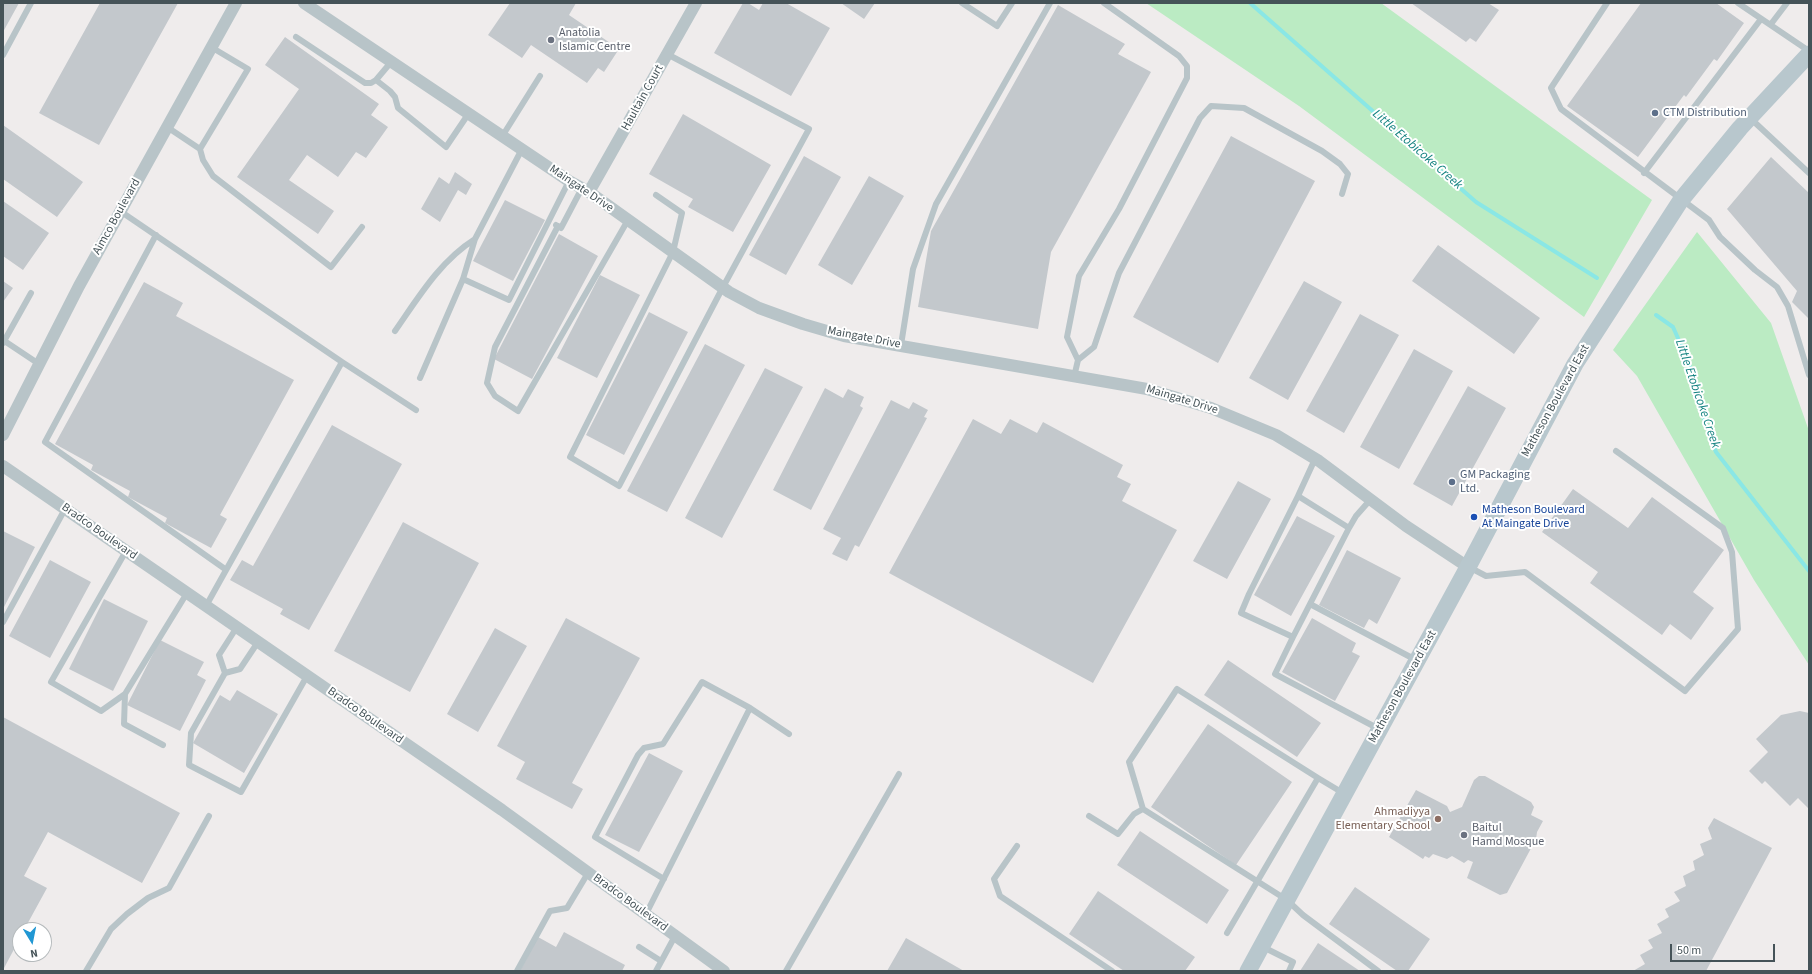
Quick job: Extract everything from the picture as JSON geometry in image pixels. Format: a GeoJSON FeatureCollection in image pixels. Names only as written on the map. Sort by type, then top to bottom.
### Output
{"type":"FeatureCollection","features":[{"type":"Feature","properties":{"kind":"street","name":"Aimco Boulevard"},"geometry":{"type":"LineString","coordinates":[[3,434],[79,286],[236,3]]}},
{"type":"Feature","properties":{"kind":"street","name":"Maingate Drive"},"geometry":{"type":"LineString","coordinates":[[304,3],[585,190],[729,292],[759,308],[803,324],[844,336],[1147,389],[1211,408],[1276,435],[1315,459],[1406,526],[1468,567]]}},
{"type":"Feature","properties":{"kind":"street","name":"Haultain Court"},"geometry":{"type":"LineString","coordinates":[[585,190],[696,3]]}},
{"type":"Feature","properties":{"kind":"street","name":"Matheson Boulevard East"},"geometry":{"type":"LineString","coordinates":[[1248,971],[1468,567],[1575,364],[1680,200],[1750,117],[1809,52]]}},
{"type":"Feature","properties":{"kind":"street","name":"Bradco Boulevard"},"geometry":{"type":"LineString","coordinates":[[3,466],[495,806],[724,971]]}},
{"type":"Feature","properties":{"kind":"lane"},"geometry":{"type":"LineString","coordinates":[[3,55],[31,3]]}},
{"type":"Feature","properties":{"kind":"lane"},"geometry":{"type":"LineString","coordinates":[[962,3],[997,26],[1012,3]]}},
{"type":"Feature","properties":{"kind":"lane"},"geometry":{"type":"LineString","coordinates":[[901,346],[913,268],[936,204],[1050,3]]}},
{"type":"Feature","properties":{"kind":"lane"},"geometry":{"type":"LineString","coordinates":[[1078,360],[1067,338],[1079,276],[1119,208],[1187,78],[1188,66],[1179,56],[1104,3]]}},
{"type":"Feature","properties":{"kind":"lane"},"geometry":{"type":"LineString","coordinates":[[1607,3],[1551,88],[1561,109],[1680,200],[1709,220],[1720,237],[1755,270],[1777,287],[1788,306],[1809,375]]}},
{"type":"Feature","properties":{"kind":"lane"},"geometry":{"type":"LineString","coordinates":[[1738,3],[1809,52]]}},
{"type":"Feature","properties":{"kind":"lane"},"geometry":{"type":"LineString","coordinates":[[1770,24],[1787,3]]}},
{"type":"Feature","properties":{"kind":"lane"},"geometry":{"type":"LineString","coordinates":[[1644,172],[1761,19]]}},
{"type":"Feature","properties":{"kind":"lane"},"geometry":{"type":"LineString","coordinates":[[296,37],[365,83],[371,83],[376,80],[392,61]]}},
{"type":"Feature","properties":{"kind":"lane"},"geometry":{"type":"LineString","coordinates":[[200,149],[248,69],[211,47]]}},
{"type":"Feature","properties":{"kind":"lane"},"geometry":{"type":"LineString","coordinates":[[656,195],[682,213],[672,252],[570,457],[619,486],[723,287],[809,129],[667,54]]}},
{"type":"Feature","properties":{"kind":"lane"},"geometry":{"type":"LineString","coordinates":[[503,135],[540,76]]}},
{"type":"Feature","properties":{"kind":"lane"},"geometry":{"type":"LineString","coordinates":[[376,80],[390,91],[398,108],[446,147],[469,113]]}},
{"type":"Feature","properties":{"kind":"lane"},"geometry":{"type":"LineString","coordinates":[[1074,376],[1078,360],[1094,347],[1119,273],[1200,118],[1211,106],[1244,108],[1322,151],[1340,164],[1348,174],[1342,194]]}},
{"type":"Feature","properties":{"kind":"lane"},"geometry":{"type":"LineString","coordinates":[[1750,117],[1809,173]]}},
{"type":"Feature","properties":{"kind":"lane"},"geometry":{"type":"LineString","coordinates":[[167,127],[200,149],[203,160],[213,176],[331,267],[362,227]]}},
{"type":"Feature","properties":{"kind":"lane"},"geometry":{"type":"LineString","coordinates":[[420,378],[464,279],[474,239],[522,149]]}},
{"type":"Feature","properties":{"kind":"lane"},"geometry":{"type":"LineString","coordinates":[[464,279],[508,300],[570,181]]}},
{"type":"Feature","properties":{"kind":"lane"},"geometry":{"type":"LineString","coordinates":[[549,220],[561,228],[585,190]]}},
{"type":"Feature","properties":{"kind":"lane"},"geometry":{"type":"LineString","coordinates":[[120,211],[342,362],[416,410]]}},
{"type":"Feature","properties":{"kind":"lane"},"geometry":{"type":"LineString","coordinates":[[558,226],[494,347],[487,382],[495,396],[518,411],[628,220]]}},
{"type":"Feature","properties":{"kind":"lane"},"geometry":{"type":"LineString","coordinates":[[156,235],[45,442],[225,569]]}},
{"type":"Feature","properties":{"kind":"lane"},"geometry":{"type":"LineString","coordinates":[[395,331],[433,277],[460,248],[474,239]]}},
{"type":"Feature","properties":{"kind":"lane"},"geometry":{"type":"LineString","coordinates":[[31,293],[4,341],[39,364]]}},
{"type":"Feature","properties":{"kind":"lane"},"geometry":{"type":"LineString","coordinates":[[206,606],[225,569],[342,362]]}},
{"type":"Feature","properties":{"kind":"lane"},"geometry":{"type":"LineString","coordinates":[[1468,567],[1486,576],[1525,572],[1685,691],[1738,629],[1732,552],[1723,528],[1616,451]]}},
{"type":"Feature","properties":{"kind":"lane"},"geometry":{"type":"LineString","coordinates":[[1293,637],[1241,613],[1315,459]]}},
{"type":"Feature","properties":{"kind":"lane"},"geometry":{"type":"LineString","coordinates":[[1298,496],[1349,528]]}},
{"type":"Feature","properties":{"kind":"lane"},"geometry":{"type":"LineString","coordinates":[[1371,499],[1356,516],[1349,528],[1275,674],[1379,730]]}},
{"type":"Feature","properties":{"kind":"lane"},"geometry":{"type":"LineString","coordinates":[[3,622],[65,508]]}},
{"type":"Feature","properties":{"kind":"lane"},"geometry":{"type":"LineString","coordinates":[[126,551],[51,682],[101,711],[125,694],[187,593]]}},
{"type":"Feature","properties":{"kind":"lane"},"geometry":{"type":"LineString","coordinates":[[1310,604],[1417,660]]}},
{"type":"Feature","properties":{"kind":"lane"},"geometry":{"type":"LineString","coordinates":[[225,673],[219,655],[237,627]]}},
{"type":"Feature","properties":{"kind":"lane"},"geometry":{"type":"LineString","coordinates":[[258,642],[240,669],[225,673],[190,733],[189,765],[242,792],[307,676]]}},
{"type":"Feature","properties":{"kind":"lane"},"geometry":{"type":"LineString","coordinates":[[664,879],[596,837],[638,755],[644,748],[663,744],[702,682],[750,708],[790,734]]}},
{"type":"Feature","properties":{"kind":"lane"},"geometry":{"type":"LineString","coordinates":[[1345,794],[1176,689],[1129,762],[1143,809],[1287,900],[1378,971]]}},
{"type":"Feature","properties":{"kind":"lane"},"geometry":{"type":"LineString","coordinates":[[125,694],[124,724],[163,745]]}},
{"type":"Feature","properties":{"kind":"lane"},"geometry":{"type":"LineString","coordinates":[[646,914],[750,708]]}},
{"type":"Feature","properties":{"kind":"lane"},"geometry":{"type":"LineString","coordinates":[[786,971],[899,774]]}},
{"type":"Feature","properties":{"kind":"lane"},"geometry":{"type":"LineString","coordinates":[[1227,933],[1318,778]]}},
{"type":"Feature","properties":{"kind":"lane"},"geometry":{"type":"LineString","coordinates":[[1089,816],[1118,834],[1134,814],[1143,809]]}},
{"type":"Feature","properties":{"kind":"lane"},"geometry":{"type":"LineString","coordinates":[[86,971],[111,929],[126,914],[148,898],[169,888],[209,816]]}},
{"type":"Feature","properties":{"kind":"lane"},"geometry":{"type":"LineString","coordinates":[[1017,846],[994,879],[1000,896],[1112,971]]}},
{"type":"Feature","properties":{"kind":"lane"},"geometry":{"type":"LineString","coordinates":[[517,971],[550,911],[567,908],[588,872]]}},
{"type":"Feature","properties":{"kind":"lane"},"geometry":{"type":"LineString","coordinates":[[656,971],[675,936]]}},
{"type":"Feature","properties":{"kind":"lane"},"geometry":{"type":"LineString","coordinates":[[639,947],[661,961]]}},
{"type":"Feature","properties":{"kind":"lane"},"geometry":{"type":"LineString","coordinates":[[1261,947],[1293,962],[1289,971]]}},
{"type":"Feature","properties":{"kind":"green space"},"geometry":{"type":"Polygon","coordinates":[[[1146,3],[1381,3],[1652,200],[1584,317],[1299,106],[1146,3]]]}},
{"type":"Feature","properties":{"kind":"green space"},"geometry":{"type":"Polygon","coordinates":[[[1697,232],[1771,323],[1809,431],[1809,665],[1754,580],[1637,376],[1613,350],[1697,232]]]}},
{"type":"Feature","properties":{"kind":"building"},"geometry":{"type":"Polygon","coordinates":[[[3,3],[19,3],[3,32],[3,3]]]}},
{"type":"Feature","properties":{"kind":"building"},"geometry":{"type":"Polygon","coordinates":[[[100,3],[178,3],[99,145],[39,113],[100,3]]]}},
{"type":"Feature","properties":{"kind":"building","name":"Anatolia Islamic Centre"},"geometry":{"type":"Polygon","coordinates":[[[510,3],[576,3],[569,15],[619,49],[604,72],[598,68],[587,83],[531,45],[522,58],[488,35],[510,3]]]}},
{"type":"Feature","properties":{"kind":"building"},"geometry":{"type":"Polygon","coordinates":[[[743,3],[748,3],[759,10],[763,3],[786,3],[830,28],[791,96],[714,53],[743,3]]]}},
{"type":"Feature","properties":{"kind":"building"},"geometry":{"type":"Polygon","coordinates":[[[841,3],[875,3],[864,19],[841,3]]]}},
{"type":"Feature","properties":{"kind":"building"},"geometry":{"type":"Polygon","coordinates":[[[1411,3],[1488,3],[1499,10],[1476,42],[1470,38],[1466,42],[1411,3]]]}},
{"type":"Feature","properties":{"kind":"building"},"geometry":{"type":"Polygon","coordinates":[[[1641,3],[1716,3],[1744,23],[1717,61],[1714,59],[1686,97],[1684,95],[1638,157],[1567,106],[1641,3]]]}},
{"type":"Feature","properties":{"kind":"building"},"geometry":{"type":"Polygon","coordinates":[[[1058,5],[1125,44],[1118,54],[1151,72],[1051,252],[1038,329],[918,307],[931,231],[1058,5]]]}},
{"type":"Feature","properties":{"kind":"building"},"geometry":{"type":"Polygon","coordinates":[[[285,37],[379,104],[371,115],[388,127],[366,158],[356,152],[338,177],[307,155],[289,180],[334,211],[318,234],[237,177],[299,89],[265,65],[285,37]]]}},
{"type":"Feature","properties":{"kind":"building"},"geometry":{"type":"Polygon","coordinates":[[[683,114],[771,165],[733,232],[688,207],[693,199],[649,174],[683,114]]]}},
{"type":"Feature","properties":{"kind":"building"},"geometry":{"type":"Polygon","coordinates":[[[3,125],[83,182],[57,217],[3,179],[3,125]]]}},
{"type":"Feature","properties":{"kind":"building"},"geometry":{"type":"Polygon","coordinates":[[[1231,136],[1315,181],[1218,363],[1133,317],[1231,136]]]}},
{"type":"Feature","properties":{"kind":"building"},"geometry":{"type":"Polygon","coordinates":[[[804,156],[841,177],[786,275],[749,255],[804,156]]]}},
{"type":"Feature","properties":{"kind":"building"},"geometry":{"type":"Polygon","coordinates":[[[1771,157],[1809,193],[1809,319],[1792,302],[1797,291],[1727,209],[1771,157]]]}},
{"type":"Feature","properties":{"kind":"building"},"geometry":{"type":"Polygon","coordinates":[[[455,172],[472,184],[466,195],[458,190],[440,222],[421,209],[439,177],[449,184],[455,172]]]}},
{"type":"Feature","properties":{"kind":"building"},"geometry":{"type":"Polygon","coordinates":[[[869,176],[904,196],[852,285],[818,265],[869,176]]]}},
{"type":"Feature","properties":{"kind":"building"},"geometry":{"type":"Polygon","coordinates":[[[505,200],[545,220],[513,281],[473,261],[505,200]]]}},
{"type":"Feature","properties":{"kind":"building"},"geometry":{"type":"Polygon","coordinates":[[[3,201],[49,233],[23,270],[3,256],[3,201]]]}},
{"type":"Feature","properties":{"kind":"building"},"geometry":{"type":"Polygon","coordinates":[[[559,234],[598,256],[532,379],[494,359],[559,234]]]}},
{"type":"Feature","properties":{"kind":"building"},"geometry":{"type":"Polygon","coordinates":[[[1438,245],[1540,318],[1514,354],[1412,281],[1438,245]]]}},
{"type":"Feature","properties":{"kind":"building"},"geometry":{"type":"Polygon","coordinates":[[[600,275],[640,295],[597,378],[557,358],[600,275]]]}},
{"type":"Feature","properties":{"kind":"building"},"geometry":{"type":"Polygon","coordinates":[[[3,281],[13,288],[3,302],[3,281]]]}},
{"type":"Feature","properties":{"kind":"building"},"geometry":{"type":"Polygon","coordinates":[[[1304,281],[1342,302],[1288,400],[1249,378],[1304,281]]]}},
{"type":"Feature","properties":{"kind":"building"},"geometry":{"type":"Polygon","coordinates":[[[144,282],[183,303],[176,316],[294,380],[220,515],[227,519],[211,548],[165,523],[167,518],[128,497],[130,491],[91,470],[93,465],[55,444],[144,282]]]}},
{"type":"Feature","properties":{"kind":"building"},"geometry":{"type":"Polygon","coordinates":[[[649,312],[688,332],[624,455],[586,435],[649,312]]]}},
{"type":"Feature","properties":{"kind":"building"},"geometry":{"type":"Polygon","coordinates":[[[1360,314],[1399,335],[1344,433],[1306,411],[1360,314]]]}},
{"type":"Feature","properties":{"kind":"building"},"geometry":{"type":"Polygon","coordinates":[[[705,344],[745,365],[667,512],[627,491],[705,344]]]}},
{"type":"Feature","properties":{"kind":"building"},"geometry":{"type":"Polygon","coordinates":[[[1414,349],[1453,371],[1399,469],[1360,447],[1414,349]]]}},
{"type":"Feature","properties":{"kind":"building"},"geometry":{"type":"Polygon","coordinates":[[[765,368],[803,387],[722,538],[685,518],[765,368]]]}},
{"type":"Feature","properties":{"kind":"building"},"geometry":{"type":"Polygon","coordinates":[[[1468,386],[1506,408],[1452,506],[1413,484],[1468,386]]]}},
{"type":"Feature","properties":{"kind":"building"},"geometry":{"type":"Polygon","coordinates":[[[825,388],[843,398],[848,389],[864,397],[860,406],[863,408],[811,510],[773,490],[825,388]]]}},
{"type":"Feature","properties":{"kind":"building"},"geometry":{"type":"Polygon","coordinates":[[[891,400],[909,409],[913,402],[928,410],[924,417],[927,418],[859,547],[855,545],[847,561],[832,554],[841,538],[823,529],[891,400]]]}},
{"type":"Feature","properties":{"kind":"building"},"geometry":{"type":"Polygon","coordinates":[[[973,419],[1001,434],[1010,419],[1037,433],[1043,422],[1123,465],[1117,477],[1131,484],[1122,501],[1177,530],[1093,683],[889,573],[973,419]]]}},
{"type":"Feature","properties":{"kind":"building"},"geometry":{"type":"Polygon","coordinates":[[[332,425],[402,464],[309,630],[280,614],[283,609],[230,580],[242,560],[253,566],[332,425]]]}},
{"type":"Feature","properties":{"kind":"building"},"geometry":{"type":"Polygon","coordinates":[[[1238,481],[1271,499],[1227,579],[1193,561],[1238,481]]]}},
{"type":"Feature","properties":{"kind":"building"},"geometry":{"type":"Polygon","coordinates":[[[1573,489],[1628,528],[1652,497],[1724,550],[1693,592],[1714,608],[1691,640],[1670,624],[1662,635],[1590,583],[1598,572],[1542,532],[1573,489]]]}},
{"type":"Feature","properties":{"kind":"building"},"geometry":{"type":"Polygon","coordinates":[[[1297,516],[1335,536],[1291,616],[1254,595],[1297,516]]]}},
{"type":"Feature","properties":{"kind":"building"},"geometry":{"type":"Polygon","coordinates":[[[403,522],[479,563],[410,692],[334,651],[403,522]]]}},
{"type":"Feature","properties":{"kind":"building"},"geometry":{"type":"Polygon","coordinates":[[[3,531],[35,547],[3,609],[3,531]]]}},
{"type":"Feature","properties":{"kind":"building"},"geometry":{"type":"Polygon","coordinates":[[[1347,550],[1401,578],[1377,624],[1369,619],[1364,628],[1319,605],[1347,550]]]}},
{"type":"Feature","properties":{"kind":"building"},"geometry":{"type":"Polygon","coordinates":[[[50,560],[91,582],[50,658],[9,636],[50,560]]]}},
{"type":"Feature","properties":{"kind":"building"},"geometry":{"type":"Polygon","coordinates":[[[104,599],[148,621],[113,691],[69,669],[104,599]]]}},
{"type":"Feature","properties":{"kind":"building"},"geometry":{"type":"Polygon","coordinates":[[[566,618],[640,658],[572,783],[583,789],[572,809],[516,779],[525,762],[497,746],[566,618]]]}},
{"type":"Feature","properties":{"kind":"building"},"geometry":{"type":"Polygon","coordinates":[[[1312,618],[1356,643],[1352,652],[1360,656],[1335,701],[1282,672],[1312,618]]]}},
{"type":"Feature","properties":{"kind":"building"},"geometry":{"type":"Polygon","coordinates":[[[495,628],[527,646],[478,732],[447,714],[495,628]]]}},
{"type":"Feature","properties":{"kind":"building"},"geometry":{"type":"Polygon","coordinates":[[[160,640],[204,662],[197,675],[206,680],[180,731],[127,705],[160,640]]]}},
{"type":"Feature","properties":{"kind":"building"},"geometry":{"type":"Polygon","coordinates":[[[1228,660],[1321,723],[1297,757],[1204,695],[1228,660]]]}},
{"type":"Feature","properties":{"kind":"building"},"geometry":{"type":"Polygon","coordinates":[[[237,690],[278,714],[244,773],[193,743],[220,695],[230,701],[237,690]]]}},
{"type":"Feature","properties":{"kind":"building"},"geometry":{"type":"Polygon","coordinates":[[[1800,711],[1809,713],[1809,809],[1798,798],[1790,806],[1765,781],[1762,784],[1749,771],[1768,752],[1756,739],[1781,715],[1800,711]]]}},
{"type":"Feature","properties":{"kind":"building"},"geometry":{"type":"Polygon","coordinates":[[[3,717],[180,813],[142,883],[48,832],[24,876],[47,888],[28,922],[12,922],[12,953],[3,970],[3,717]]]}},
{"type":"Feature","properties":{"kind":"building"},"geometry":{"type":"Polygon","coordinates":[[[1208,724],[1292,782],[1236,865],[1151,807],[1208,724]]]}},
{"type":"Feature","properties":{"kind":"building"},"geometry":{"type":"Polygon","coordinates":[[[649,753],[683,771],[639,852],[605,835],[649,753]]]}},
{"type":"Feature","properties":{"kind":"building","name":"Baitul Hamd Mosque"},"geometry":{"type":"Polygon","coordinates":[[[1479,776],[1485,776],[1531,802],[1534,807],[1531,815],[1543,821],[1537,832],[1536,839],[1507,893],[1500,895],[1467,878],[1473,862],[1468,860],[1464,863],[1452,856],[1447,859],[1433,854],[1429,858],[1425,856],[1423,859],[1389,837],[1416,790],[1447,806],[1450,812],[1462,807],[1474,780],[1479,776]]]}},
{"type":"Feature","properties":{"kind":"building"},"geometry":{"type":"Polygon","coordinates":[[[1714,818],[1772,848],[1706,971],[1633,971],[1645,964],[1640,955],[1653,948],[1648,940],[1662,933],[1657,924],[1669,917],[1665,909],[1680,901],[1674,892],[1686,886],[1683,876],[1695,870],[1693,861],[1704,855],[1700,844],[1712,839],[1708,828],[1714,818]]]}},
{"type":"Feature","properties":{"kind":"building"},"geometry":{"type":"Polygon","coordinates":[[[1140,831],[1229,890],[1207,924],[1117,865],[1140,831]]]}},
{"type":"Feature","properties":{"kind":"building"},"geometry":{"type":"Polygon","coordinates":[[[1355,887],[1430,939],[1408,971],[1397,971],[1329,924],[1355,887]]]}},
{"type":"Feature","properties":{"kind":"building"},"geometry":{"type":"Polygon","coordinates":[[[1098,891],[1195,957],[1185,971],[1124,971],[1069,934],[1098,891]]]}},
{"type":"Feature","properties":{"kind":"building"},"geometry":{"type":"Polygon","coordinates":[[[564,932],[625,965],[622,971],[520,971],[538,937],[556,947],[564,932]]]}},
{"type":"Feature","properties":{"kind":"building"},"geometry":{"type":"Polygon","coordinates":[[[906,938],[964,971],[887,971],[906,938]]]}},
{"type":"Feature","properties":{"kind":"building"},"geometry":{"type":"Polygon","coordinates":[[[1318,943],[1360,971],[1300,971],[1318,943]]]}},
{"type":"Feature","properties":{"kind":"waterway","name":"Little Etobicoke Creek"},"geometry":{"type":"LineString","coordinates":[[1250,3],[1476,202],[1597,278]]}},
{"type":"Feature","properties":{"kind":"waterway","name":"Little Etobicoke Creek"},"geometry":{"type":"LineString","coordinates":[[1656,315],[1673,327],[1689,363],[1698,403],[1716,452],[1809,571]]}},
{"type":"Feature","properties":{"kind":"place","name":"Anatolia Islamic Centre"},"geometry":{"type":"Point","coordinates":[551,40]}},
{"type":"Feature","properties":{"kind":"place","name":"CTM Distribution"},"geometry":{"type":"Point","coordinates":[1655,113]}},
{"type":"Feature","properties":{"kind":"place","name":"GM Packaging Ltd."},"geometry":{"type":"Point","coordinates":[1452,482]}},
{"type":"Feature","properties":{"kind":"place","name":"Matheson Boulevard At Maingate Drive"},"geometry":{"type":"Point","coordinates":[1474,517]}},
{"type":"Feature","properties":{"kind":"place","name":"Ahmadiyya Elementary School"},"geometry":{"type":"Point","coordinates":[1438,819]}},
{"type":"Feature","properties":{"kind":"place","name":"Baitul Hamd Mosque"},"geometry":{"type":"Point","coordinates":[1464,835]}}]}
